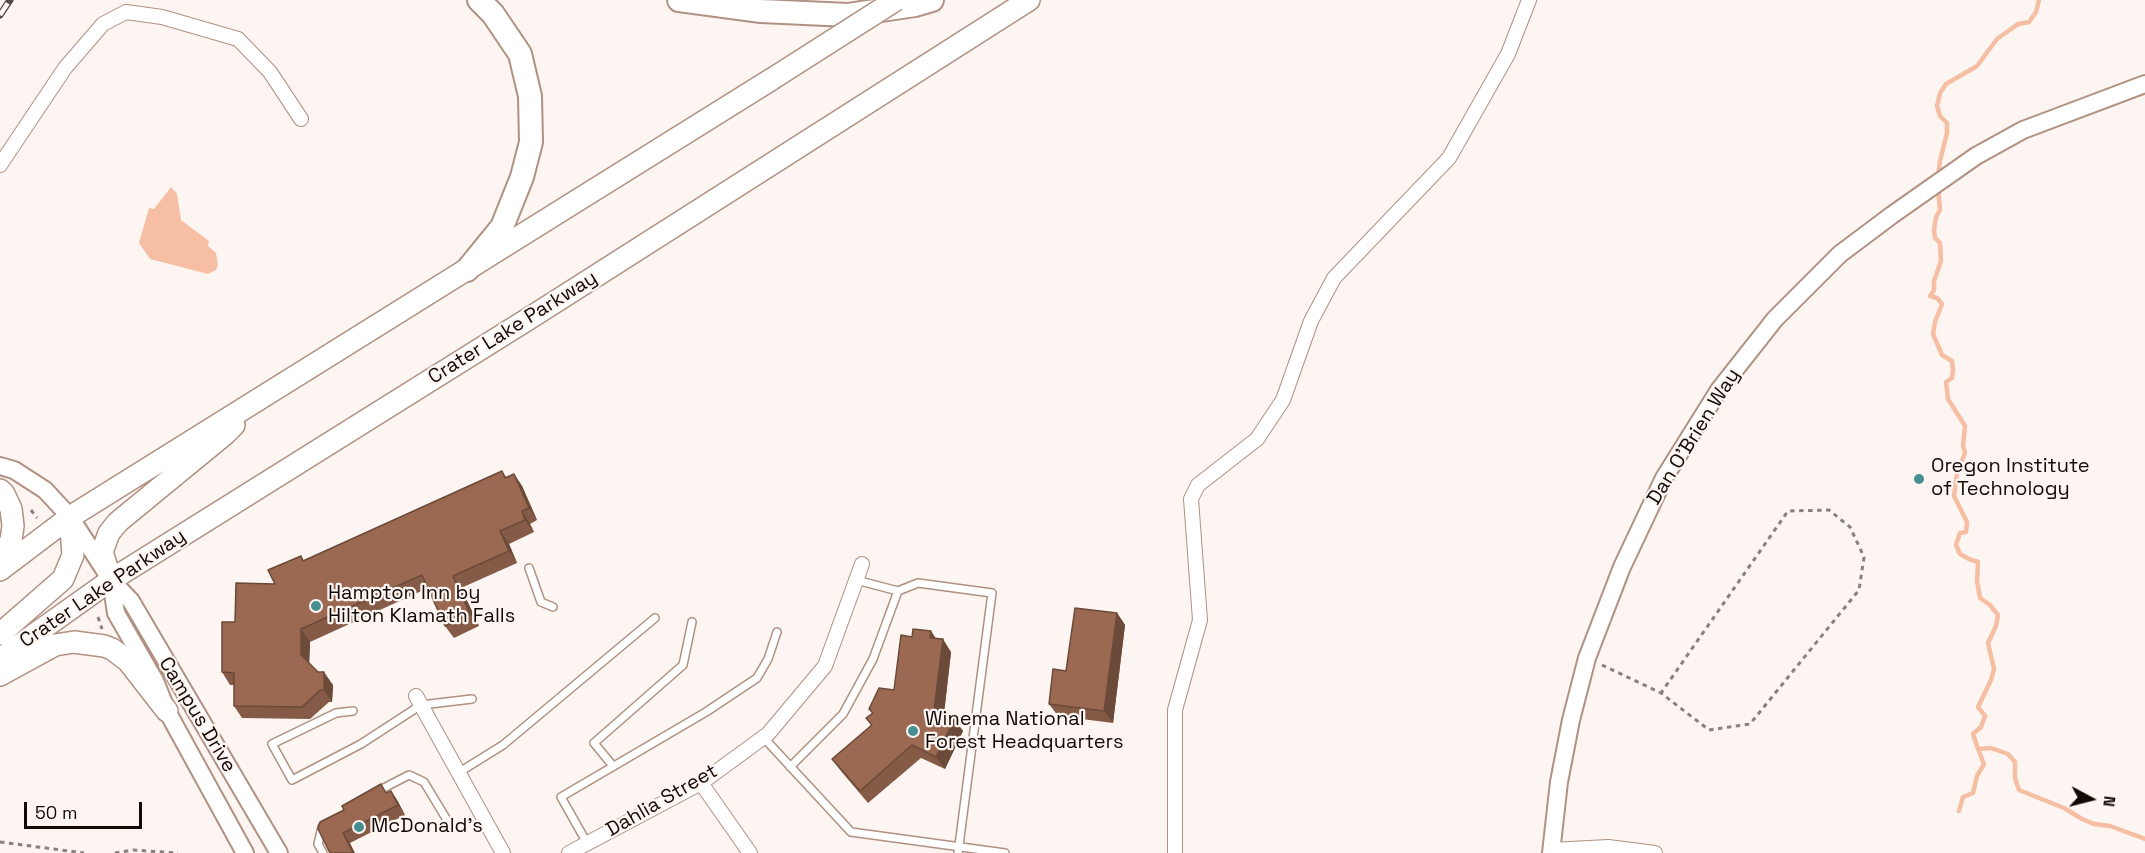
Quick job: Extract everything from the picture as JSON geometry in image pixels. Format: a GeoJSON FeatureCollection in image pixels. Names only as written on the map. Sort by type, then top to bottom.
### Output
{"type":"FeatureCollection","features":[{"type":"Feature","properties":{"kind":"highway"},"geometry":{"type":"LineString","coordinates":[[467,270],[502,227],[522,177],[531,142],[530,96],[520,54],[493,14],[479,0]]}},
{"type":"Feature","properties":{"kind":"highway"},"geometry":{"type":"LineString","coordinates":[[679,0],[761,11],[848,15],[915,5],[932,0]]}},
{"type":"Feature","properties":{"kind":"main road"},"geometry":{"type":"LineString","coordinates":[[0,570],[70,517],[896,0]]}},
{"type":"Feature","properties":{"kind":"main road","name":"Crater Lake Parkway"},"geometry":{"type":"LineString","coordinates":[[0,659],[111,580],[1029,0]]}},
{"type":"Feature","properties":{"kind":"main road"},"geometry":{"type":"LineString","coordinates":[[111,580],[102,552],[109,533],[118,522],[224,435],[253,403]]}},
{"type":"Feature","properties":{"kind":"main road"},"geometry":{"type":"LineString","coordinates":[[0,490],[11,508],[13,526],[11,540],[0,562]]}},
{"type":"Feature","properties":{"kind":"main road"},"geometry":{"type":"LineString","coordinates":[[0,634],[63,579],[73,555],[70,517]]}},
{"type":"Feature","properties":{"kind":"main road"},"geometry":{"type":"LineString","coordinates":[[0,675],[55,645],[74,642],[95,645],[112,649],[128,662],[167,711]]}},
{"type":"Feature","properties":{"kind":"street"},"geometry":{"type":"LineString","coordinates":[[1175,853],[1175,710],[1200,620],[1191,499],[1198,485],[1257,439],[1283,400],[1311,321],[1334,278],[1449,158],[1508,54],[1528,0]]}},
{"type":"Feature","properties":{"kind":"street"},"geometry":{"type":"LineString","coordinates":[[0,165],[65,68],[103,24],[126,12],[162,17],[238,39],[270,72],[301,119]]}},
{"type":"Feature","properties":{"kind":"street","name":"Dan O'Brien Way"},"geometry":{"type":"LineString","coordinates":[[1553,852],[1559,782],[1571,720],[1587,658],[1622,567],[1664,478],[1719,390],[1775,319],[1840,254],[1892,215],[1976,156],[2023,130],[2145,84]]}},
{"type":"Feature","properties":{"kind":"street","name":"Campus Drive"},"geometry":{"type":"LineString","coordinates":[[0,466],[14,470],[45,490],[70,517],[111,580],[131,601],[279,853]]}},
{"type":"Feature","properties":{"kind":"street","name":"Dahlia Street"},"geometry":{"type":"LineString","coordinates":[[569,853],[701,783],[763,737],[825,666],[862,564]]}},
{"type":"Feature","properties":{"kind":"street","name":"Campus Drive"},"geometry":{"type":"LineString","coordinates":[[111,580],[114,608],[155,681],[167,711],[245,853]]}},
{"type":"Feature","properties":{"kind":"street"},"geometry":{"type":"LineString","coordinates":[[419,700],[503,853]]}},
{"type":"Feature","properties":{"kind":"street"},"geometry":{"type":"LineString","coordinates":[[701,783],[750,853]]}},
{"type":"Feature","properties":{"kind":"street"},"geometry":{"type":"LineString","coordinates":[[1553,852],[1608,847],[1655,853]]}},
{"type":"Feature","properties":{"kind":"lane"},"geometry":{"type":"LineString","coordinates":[[529,568],[541,602],[553,607]]}},
{"type":"Feature","properties":{"kind":"lane"},"geometry":{"type":"LineString","coordinates":[[856,580],[898,591],[918,583],[992,593],[958,850]]}},
{"type":"Feature","properties":{"kind":"lane"},"geometry":{"type":"LineString","coordinates":[[790,767],[843,714],[873,659],[898,591]]}},
{"type":"Feature","properties":{"kind":"lane"},"geometry":{"type":"LineString","coordinates":[[458,773],[503,745],[655,618]]}},
{"type":"Feature","properties":{"kind":"lane"},"geometry":{"type":"LineString","coordinates":[[614,766],[594,743],[683,665],[692,622]]}},
{"type":"Feature","properties":{"kind":"lane"},"geometry":{"type":"LineString","coordinates":[[587,843],[561,797],[706,712],[757,678],[768,659],[777,632]]}},
{"type":"Feature","properties":{"kind":"lane"},"geometry":{"type":"LineString","coordinates":[[353,711],[336,713],[272,744],[292,780],[362,744],[419,700],[472,699]]}},
{"type":"Feature","properties":{"kind":"lane"},"geometry":{"type":"LineString","coordinates":[[763,737],[850,832],[958,850],[1005,853]]}},
{"type":"Feature","properties":{"kind":"lane"},"geometry":{"type":"LineString","coordinates":[[369,796],[409,775],[424,782],[447,820]]}},
{"type":"Feature","properties":{"kind":"lane"},"geometry":{"type":"LineString","coordinates":[[323,853],[318,844],[323,824],[332,818]]}},
{"type":"Feature","properties":{"kind":"path"},"geometry":{"type":"LineString","coordinates":[[31,510],[37,518]]}},
{"type":"Feature","properties":{"kind":"path"},"geometry":{"type":"LineString","coordinates":[[1587,658],[1661,693],[1709,730],[1750,724],[1859,590],[1864,557],[1850,526],[1829,510],[1788,511],[1661,693]]}},
{"type":"Feature","properties":{"kind":"path"},"geometry":{"type":"LineString","coordinates":[[0,843],[84,853]]}},
{"type":"Feature","properties":{"kind":"path"},"geometry":{"type":"LineString","coordinates":[[115,853],[133,850],[178,853]]}},
{"type":"Feature","properties":{"kind":"shaded area"},"geometry":{"type":"Polygon","coordinates":[[[171,187],[177,194],[181,220],[209,241],[208,246],[216,253],[218,265],[216,270],[208,274],[150,259],[139,243],[149,208],[154,209],[171,187]]]}},
{"type":"Feature","properties":{"kind":"building","name":"Hampton Inn by Hilton Klamath Falls"},"geometry":{"type":"Polygon","coordinates":[[[502,471],[505,478],[514,474],[529,508],[522,511],[525,520],[500,531],[509,551],[453,576],[470,614],[445,626],[422,575],[301,629],[301,655],[318,672],[324,672],[324,690],[320,690],[302,707],[234,706],[234,673],[222,672],[222,622],[235,622],[236,583],[275,584],[268,570],[301,556],[303,561],[502,471]]]}},
{"type":"Feature","properties":{"kind":"building"},"geometry":{"type":"Polygon","coordinates":[[[1075,608],[1117,613],[1104,711],[1049,704],[1053,669],[1066,671],[1075,608]]]}},
{"type":"Feature","properties":{"kind":"building"},"geometry":{"type":"Polygon","coordinates":[[[913,629],[931,631],[930,638],[943,639],[934,710],[954,719],[936,757],[912,745],[860,791],[832,759],[872,725],[866,718],[873,713],[869,709],[879,688],[894,690],[901,635],[912,637],[913,629]]]}},
{"type":"Feature","properties":{"kind":"building"},"geometry":{"type":"Polygon","coordinates":[[[381,784],[386,793],[391,791],[398,805],[343,833],[353,853],[330,853],[318,829],[320,822],[344,810],[342,806],[381,784]]]}},
{"type":"Feature","properties":{"kind":"waterway"},"geometry":{"type":"LineString","coordinates":[[1938,178],[1947,133],[1947,123],[1940,116],[1937,106],[1940,93],[1946,84],[1977,66],[1997,39],[2018,24],[2029,22],[2036,12],[2039,0]]}},
{"type":"Feature","properties":{"kind":"waterway"},"geometry":{"type":"LineString","coordinates":[[1938,187],[1940,210],[1936,217],[1934,230],[1935,238],[1940,243],[1941,261],[1934,281],[1934,290],[1930,296],[1937,298],[1942,304],[1933,334],[1942,355],[1952,361],[1952,378],[1946,382],[1948,399],[1965,426],[1963,446],[1965,453],[1957,473],[1954,496],[1967,522],[1966,532],[1960,533],[1956,545],[1960,554],[1978,562],[1977,581],[1980,598],[1998,615],[1996,626],[1988,643],[1994,669],[1978,707],[1985,716],[1981,727],[1973,734],[1978,749]]}},
{"type":"Feature","properties":{"kind":"waterway"},"geometry":{"type":"LineString","coordinates":[[1959,811],[1963,797],[1973,793],[1977,776],[1984,764],[1978,749],[1991,748],[2008,754],[2015,762],[2015,778],[2019,790],[2064,808],[2094,824],[2110,826],[2145,839]]}},
{"type":"Feature","properties":{"kind":"railway"},"geometry":{"type":"LineString","coordinates":[[0,15],[10,0]]}},
{"type":"Feature","properties":{"kind":"place","name":"Oregon Institute of Technology"},"geometry":{"type":"Point","coordinates":[1919,479]}},
{"type":"Feature","properties":{"kind":"place","name":"Hampton Inn by Hilton Klamath Falls"},"geometry":{"type":"Point","coordinates":[316,606]}},
{"type":"Feature","properties":{"kind":"place","name":"Winema National Forest Headquarters"},"geometry":{"type":"Point","coordinates":[913,731]}},
{"type":"Feature","properties":{"kind":"place","name":"McDonald's"},"geometry":{"type":"Point","coordinates":[359,827]}}]}
